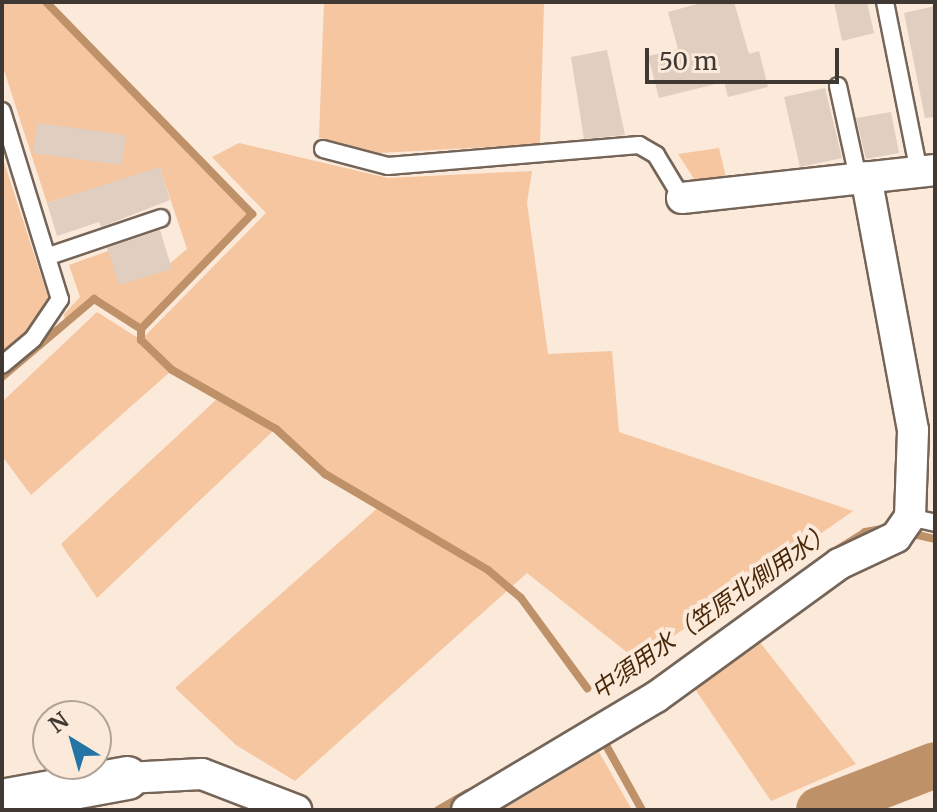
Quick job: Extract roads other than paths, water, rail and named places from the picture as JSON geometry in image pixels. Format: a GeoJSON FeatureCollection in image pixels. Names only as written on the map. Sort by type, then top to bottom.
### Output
{"type":"FeatureCollection","features":[{"type":"Feature","properties":{"kind":"street"},"geometry":{"type":"LineString","coordinates":[[682,198],[927,171]]}},
{"type":"Feature","properties":{"kind":"street"},"geometry":{"type":"LineString","coordinates":[[467,810],[656,697],[839,564],[896,537],[923,520],[913,430],[862,178]]}},
{"type":"Feature","properties":{"kind":"street"},"geometry":{"type":"LineString","coordinates":[[2,801],[127,778],[202,774],[296,810]]}},
{"type":"Feature","properties":{"kind":"lane"},"geometry":{"type":"LineString","coordinates":[[885,2],[927,171]]}},
{"type":"Feature","properties":{"kind":"lane"},"geometry":{"type":"LineString","coordinates":[[838,86],[862,178]]}},
{"type":"Feature","properties":{"kind":"lane"},"geometry":{"type":"LineString","coordinates":[[2,111],[60,299],[33,339],[2,365]]}},
{"type":"Feature","properties":{"kind":"lane"},"geometry":{"type":"LineString","coordinates":[[323,149],[388,166],[639,145],[656,155],[682,198]]}},
{"type":"Feature","properties":{"kind":"lane"},"geometry":{"type":"LineString","coordinates":[[49,256],[161,218]]}},
{"type":"Feature","properties":{"kind":"waterway"},"geometry":{"type":"LineString","coordinates":[[46,2],[252,214],[141,329],[141,340],[172,370],[276,429],[325,474],[488,570],[521,598],[587,688]]}},
{"type":"Feature","properties":{"kind":"waterway"},"geometry":{"type":"LineString","coordinates":[[2,377],[94,299],[141,329]]}},
{"type":"Feature","properties":{"kind":"waterway","name":"中須用水（笠原北側用水）"},"geometry":{"type":"LineString","coordinates":[[832,553],[865,532],[888,528]]}},
{"type":"Feature","properties":{"kind":"waterway","name":"中須用水（笠原北側用水）"},"geometry":{"type":"LineString","coordinates":[[909,533],[935,539]]}},
{"type":"Feature","properties":{"kind":"waterway"},"geometry":{"type":"LineString","coordinates":[[607,747],[642,810]]}},
{"type":"Feature","properties":{"kind":"waterway"},"geometry":{"type":"LineString","coordinates":[[819,810],[935,765]]}},
{"type":"Feature","properties":{"kind":"waterway","name":"中須用水（笠原北側用水）"},"geometry":{"type":"LineString","coordinates":[[438,810],[467,793]]}}]}
